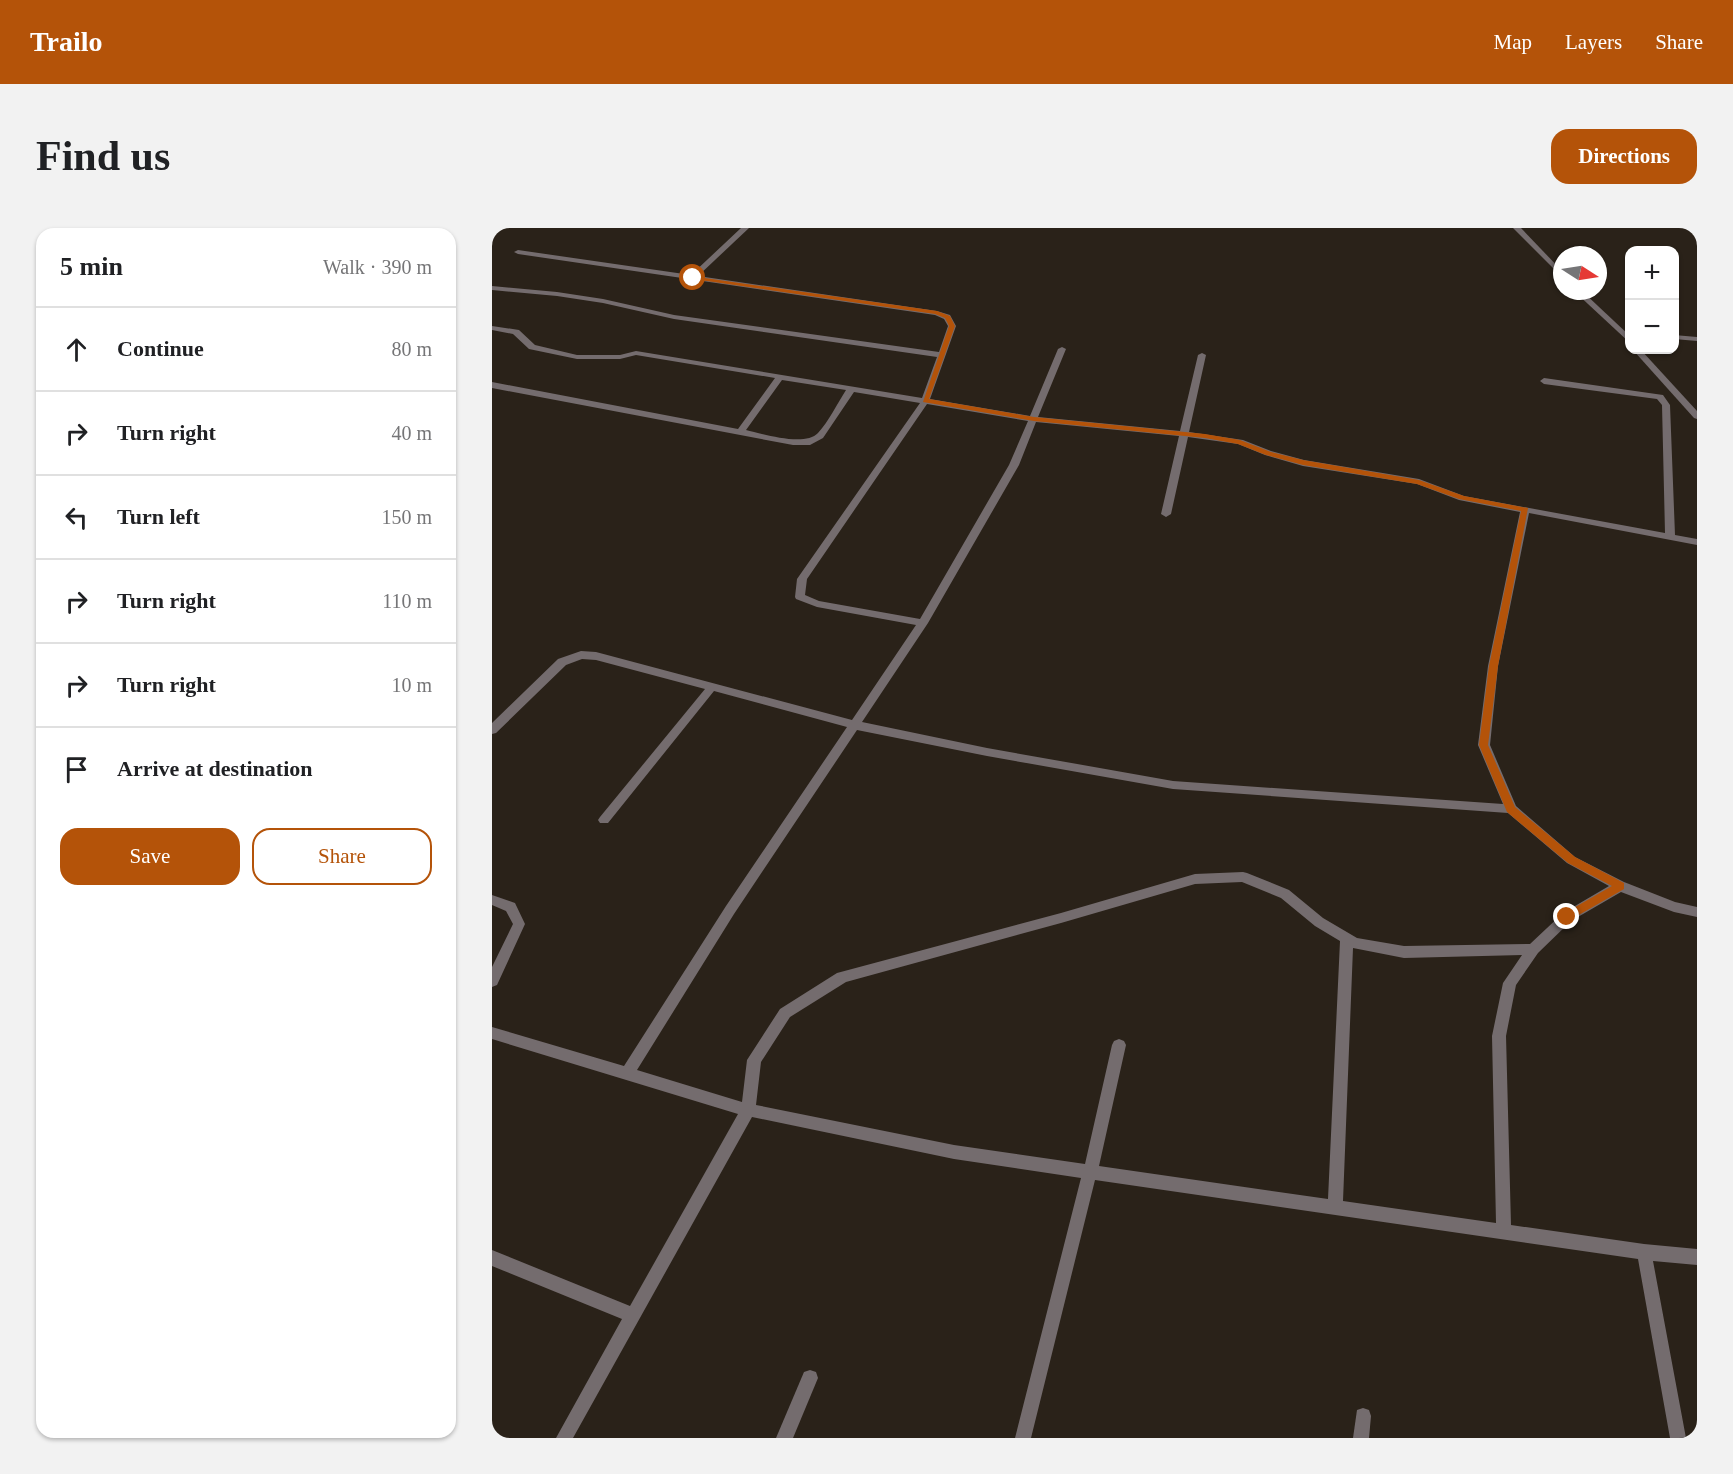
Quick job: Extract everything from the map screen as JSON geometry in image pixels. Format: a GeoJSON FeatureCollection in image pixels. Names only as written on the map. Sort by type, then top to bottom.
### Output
{"type":"FeatureCollection","features":[{"type":"Feature","properties":{"kind":"street"},"geometry":{"type":"LineString","coordinates":[[693,278],[745,228]]}},
{"type":"Feature","properties":{"kind":"street"},"geometry":{"type":"LineString","coordinates":[[1517,228],[1553,266]]}},
{"type":"Feature","properties":{"kind":"street"},"geometry":{"type":"LineString","coordinates":[[518,252],[937,313],[947,317],[952,326],[925,401],[802,579],[800,597],[817,604],[922,623]]}},
{"type":"Feature","properties":{"kind":"street"},"geometry":{"type":"LineString","coordinates":[[492,288],[603,301],[674,317],[941,356]]}},
{"type":"Feature","properties":{"kind":"street"},"geometry":{"type":"LineString","coordinates":[[1588,300],[1625,332]]}},
{"type":"Feature","properties":{"kind":"street"},"geometry":{"type":"LineString","coordinates":[[492,328],[516,332],[532,347],[577,357],[620,357],[636,353],[1034,419],[1205,436],[1240,442],[1268,453],[1303,462],[1419,482],[1462,498],[1697,542]]}},
{"type":"Feature","properties":{"kind":"street"},"geometry":{"type":"LineString","coordinates":[[1679,337],[1697,339]]}},
{"type":"Feature","properties":{"kind":"street"},"geometry":{"type":"LineString","coordinates":[[627,1074],[730,910],[922,623],[1014,465],[1062,349]]}},
{"type":"Feature","properties":{"kind":"street"},"geometry":{"type":"LineString","coordinates":[[1641,354],[1697,416]]}},
{"type":"Feature","properties":{"kind":"street"},"geometry":{"type":"LineString","coordinates":[[1166,514],[1202,355]]}},
{"type":"Feature","properties":{"kind":"street"},"geometry":{"type":"LineString","coordinates":[[740,432],[780,377]]}},
{"type":"Feature","properties":{"kind":"street"},"geometry":{"type":"LineString","coordinates":[[1544,381],[1660,397],[1666,405],[1670,537]]}},
{"type":"Feature","properties":{"kind":"street"},"geometry":{"type":"LineString","coordinates":[[492,385],[793,442],[810,442],[820,436],[851,389]]}},
{"type":"Feature","properties":{"kind":"street"},"geometry":{"type":"LineString","coordinates":[[1525,510],[1493,666],[1484,745],[1511,809],[1571,860],[1620,886],[1674,907],[1697,912]]}},
{"type":"Feature","properties":{"kind":"street"},"geometry":{"type":"LineString","coordinates":[[492,730],[562,662],[581,655],[596,656],[855,725],[987,753],[1173,785],[1511,809]]}},
{"type":"Feature","properties":{"kind":"street"},"geometry":{"type":"LineString","coordinates":[[604,820],[712,687]]}},
{"type":"Feature","properties":{"kind":"street"},"geometry":{"type":"LineString","coordinates":[[564,1438],[748,1110],[754,1060],[785,1013],[842,977],[1195,879],[1243,877],[1285,894],[1319,922],[1354,943],[1404,952],[1533,949]]}},
{"type":"Feature","properties":{"kind":"street"},"geometry":{"type":"LineString","coordinates":[[1504,1233],[1499,1036],[1510,983],[1533,949],[1567,917],[1620,886]]}},
{"type":"Feature","properties":{"kind":"street"},"geometry":{"type":"LineString","coordinates":[[492,900],[511,906],[519,924],[492,981]]}},
{"type":"Feature","properties":{"kind":"street"},"geometry":{"type":"LineString","coordinates":[[1335,1208],[1347,938]]}},
{"type":"Feature","properties":{"kind":"street"},"geometry":{"type":"LineString","coordinates":[[492,1033],[748,1110],[954,1152],[1504,1233],[1697,1257]]}},
{"type":"Feature","properties":{"kind":"street"},"geometry":{"type":"LineString","coordinates":[[1023,1438],[1090,1172],[1119,1045]]}},
{"type":"Feature","properties":{"kind":"street"},"geometry":{"type":"LineString","coordinates":[[1644,1252],[1678,1438]]}},
{"type":"Feature","properties":{"kind":"street"},"geometry":{"type":"LineString","coordinates":[[492,1258],[633,1315]]}},
{"type":"Feature","properties":{"kind":"street"},"geometry":{"type":"LineString","coordinates":[[784,1438],[810,1378]]}},
{"type":"Feature","properties":{"kind":"street"},"geometry":{"type":"LineString","coordinates":[[1361,1438],[1363,1416]]}},
{"type":"Feature","properties":{"kind":"route"},"geometry":{"type":"LineString","coordinates":[[693,278],[937,313],[947,317],[952,326],[925,401],[1034,419],[1205,436],[1240,442],[1268,453],[1303,462],[1419,482],[1443,489],[1462,498],[1525,510],[1493,666],[1484,745],[1511,809],[1571,860],[1620,886],[1567,917]]}}]}
